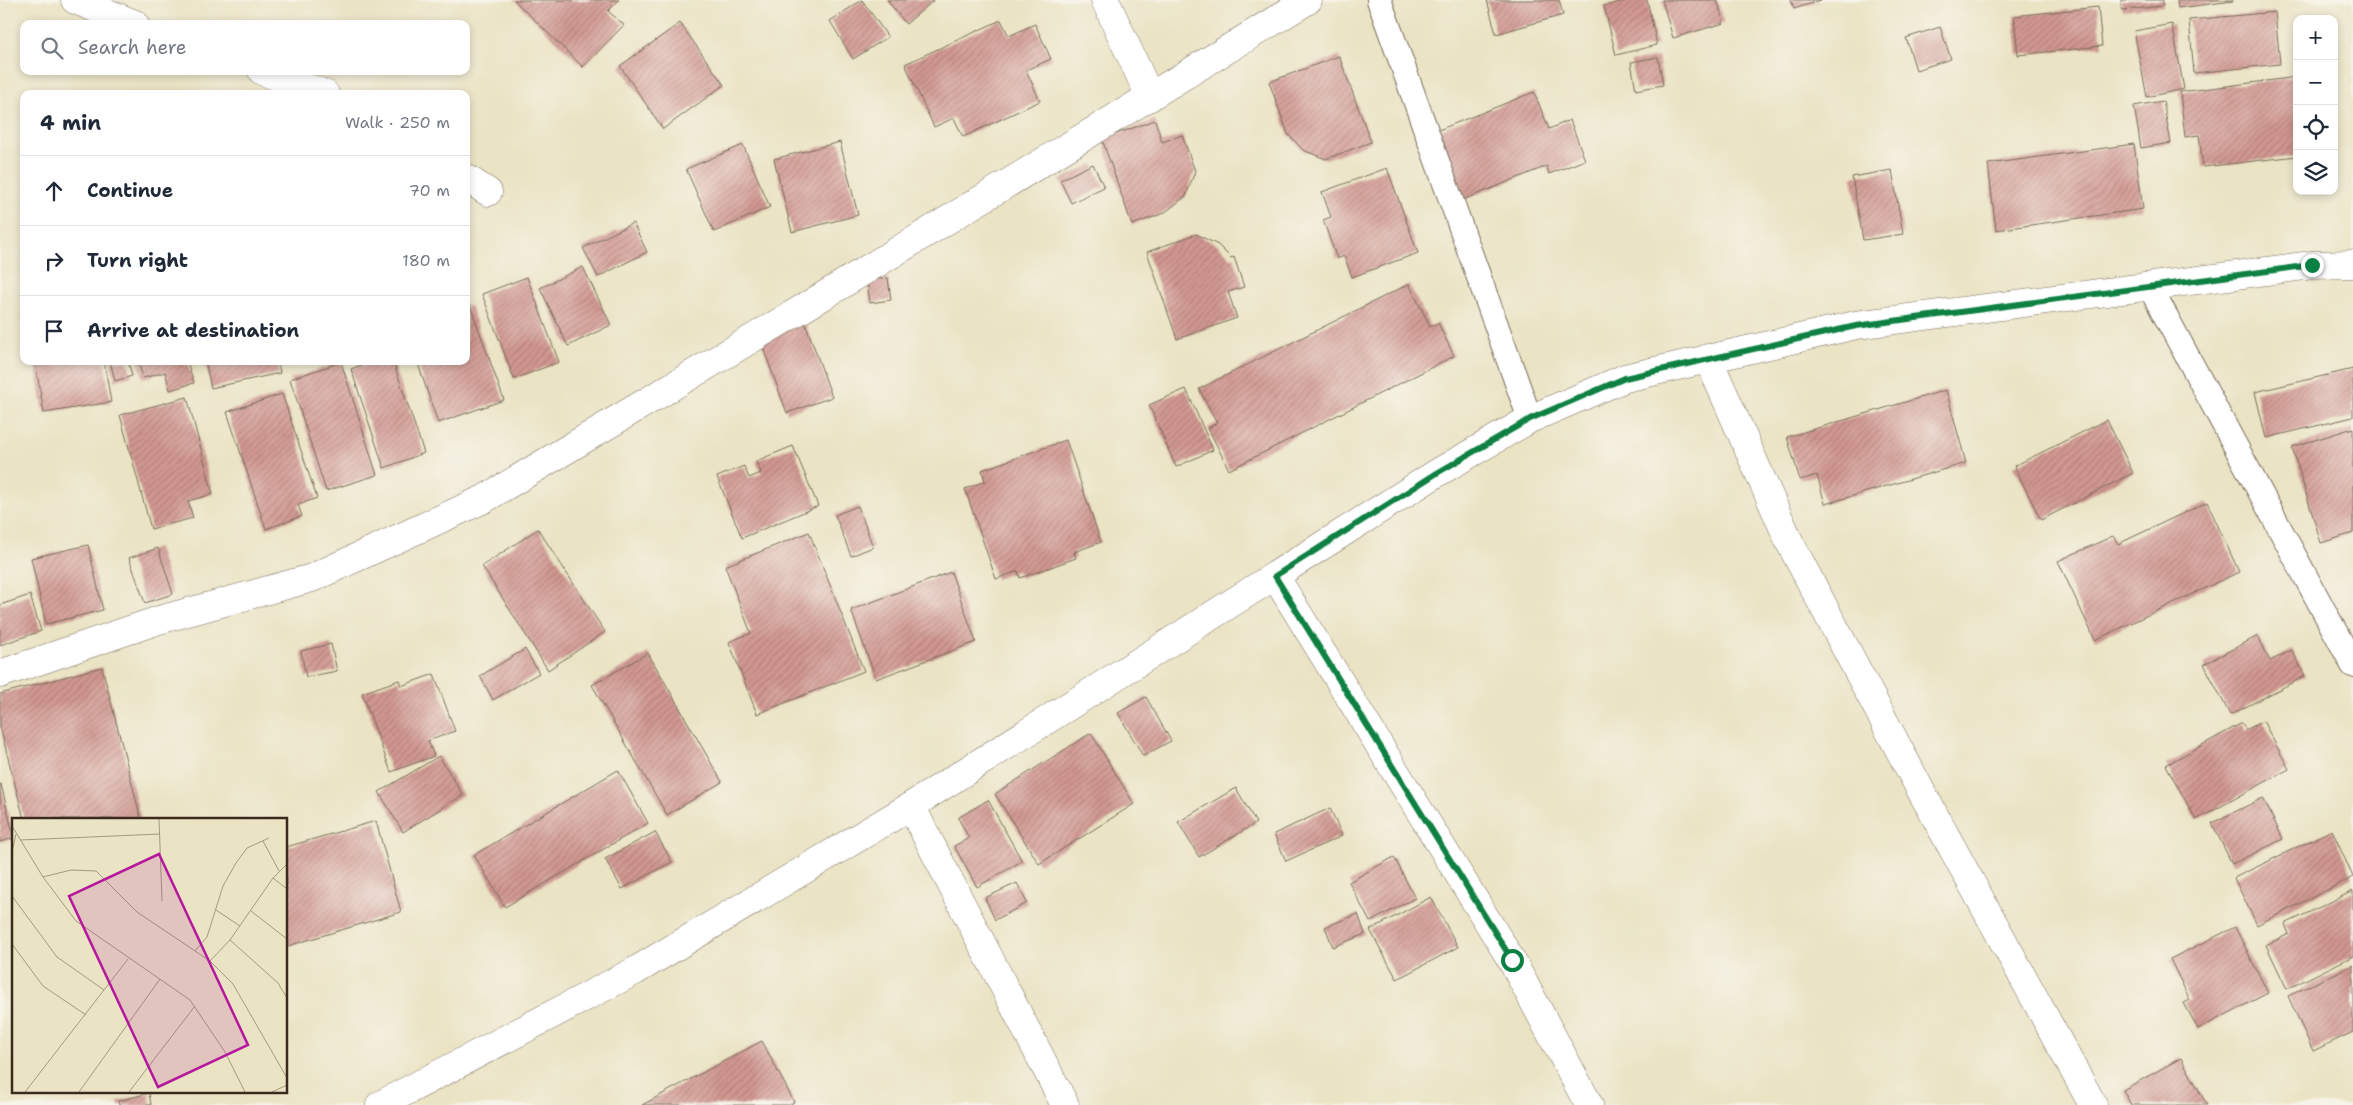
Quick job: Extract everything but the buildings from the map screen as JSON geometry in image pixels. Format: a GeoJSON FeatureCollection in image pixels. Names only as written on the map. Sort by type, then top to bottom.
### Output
{"type":"FeatureCollection","features":[{"type":"Feature","properties":{"kind":"street"},"geometry":{"type":"LineString","coordinates":[[75,0],[125,20]]}},
{"type":"Feature","properties":{"kind":"street"},"geometry":{"type":"LineString","coordinates":[[1105,0],[1150,97]]}},
{"type":"Feature","properties":{"kind":"street"},"geometry":{"type":"LineString","coordinates":[[0,674],[159,620],[312,578],[484,500],[810,304],[1308,0]]}},
{"type":"Feature","properties":{"kind":"street"},"geometry":{"type":"LineString","coordinates":[[273,75],[314,90]]}},
{"type":"Feature","properties":{"kind":"street"},"geometry":{"type":"LineString","coordinates":[[380,1105],[635,971],[911,806],[1437,473],[1530,419],[1625,378],[1856,326],[2149,285],[2312,265],[2353,264]]}},
{"type":"Feature","properties":{"kind":"street"},"geometry":{"type":"LineString","coordinates":[[1708,358],[1790,543],[1920,789],[2093,1105]]}},
{"type":"Feature","properties":{"kind":"street"},"geometry":{"type":"LineString","coordinates":[[1275,576],[1512,960],[1588,1105]]}},
{"type":"Feature","properties":{"kind":"street"},"geometry":{"type":"LineString","coordinates":[[911,806],[1065,1105]]}},
{"type":"Feature","properties":{"kind":"lane"},"geometry":{"type":"LineString","coordinates":[[1379,0],[1530,419]]}},
{"type":"Feature","properties":{"kind":"lane"},"geometry":{"type":"LineString","coordinates":[[2149,285],[2353,665]]}},
{"type":"Feature","properties":{"kind":"route"},"geometry":{"type":"LineString","coordinates":[[1512,960],[1275,576],[1437,473],[1530,419],[1625,378],[1856,326],[2149,285],[2312,265]]}}]}
